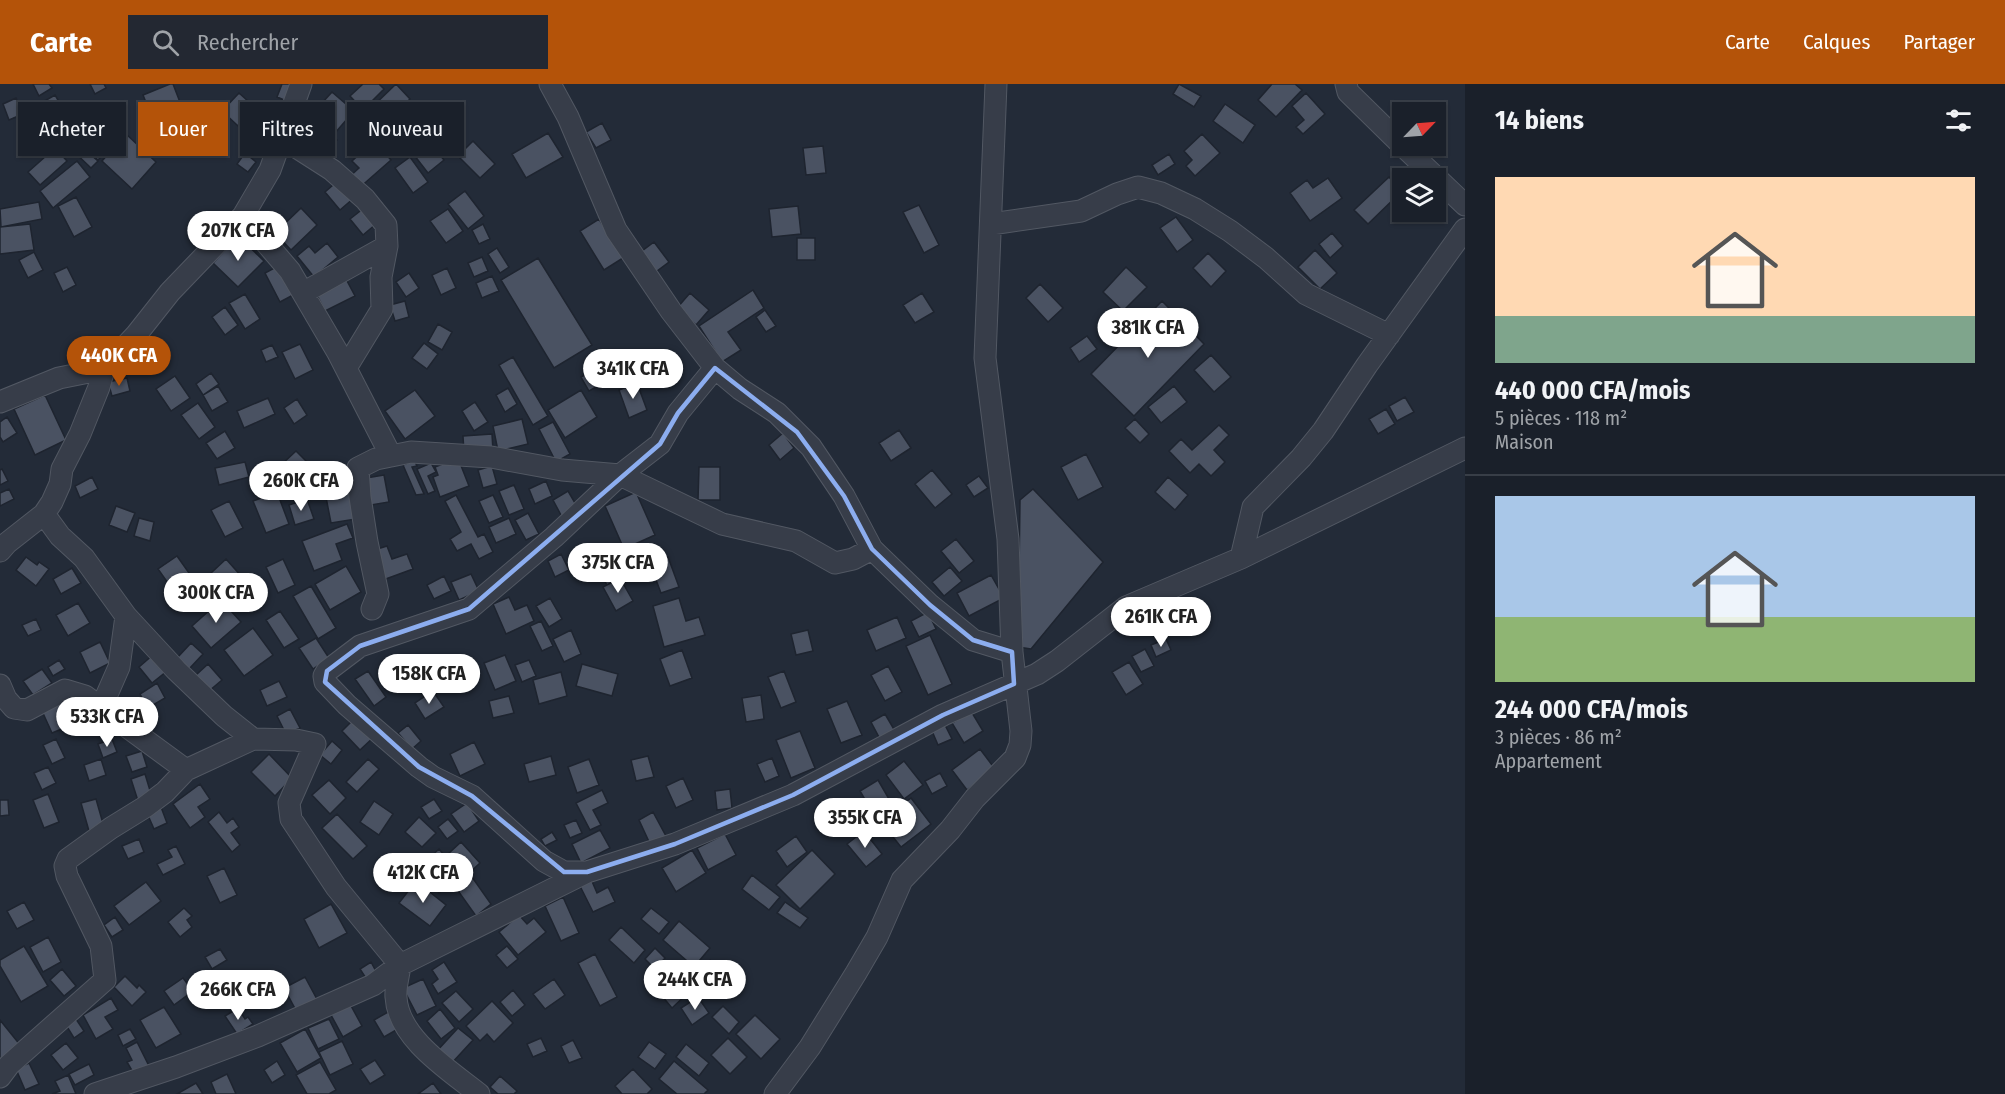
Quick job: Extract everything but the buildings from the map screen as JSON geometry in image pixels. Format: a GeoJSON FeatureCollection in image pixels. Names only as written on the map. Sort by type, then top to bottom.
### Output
{"type":"FeatureCollection","features":[{"type":"Feature","properties":{"kind":"street"},"geometry":{"type":"LineString","coordinates":[[295,102],[302,84]]}},
{"type":"Feature","properties":{"kind":"street"},"geometry":{"type":"LineString","coordinates":[[550,84],[568,117],[616,230],[671,311],[716,368],[740,389],[777,413],[811,447],[844,496],[872,549],[930,605],[974,640],[1011,652]]}},
{"type":"Feature","properties":{"kind":"street"},"geometry":{"type":"LineString","coordinates":[[775,1094],[810,1047],[856,973],[877,937],[902,880],[950,830],[975,798],[1015,758],[1020,745],[1021,731],[1011,652],[1008,539],[986,358],[996,84]]}},
{"type":"Feature","properties":{"kind":"street"},"geometry":{"type":"LineString","coordinates":[[1346,84],[1348,92],[1392,134]]}},
{"type":"Feature","properties":{"kind":"street"},"geometry":{"type":"LineString","coordinates":[[0,551],[44,514],[52,502],[60,484],[62,469],[80,434],[104,369],[136,335],[170,292],[243,216],[270,170],[275,156]]}},
{"type":"Feature","properties":{"kind":"street"},"geometry":{"type":"LineString","coordinates":[[310,156],[332,170],[365,200],[386,225],[387,246],[381,277],[382,309],[346,368]]}},
{"type":"Feature","properties":{"kind":"street"},"geometry":{"type":"LineString","coordinates":[[1414,156],[1465,206]]}},
{"type":"Feature","properties":{"kind":"street"},"geometry":{"type":"LineString","coordinates":[[991,224],[1081,211],[1138,187],[1161,193],[1195,209],[1230,231],[1266,258],[1305,294],[1389,335]]}},
{"type":"Feature","properties":{"kind":"street"},"geometry":{"type":"LineString","coordinates":[[243,216],[290,271],[346,368],[391,456]]}},
{"type":"Feature","properties":{"kind":"street"},"geometry":{"type":"LineString","coordinates":[[1242,558],[1253,507],[1301,458],[1323,431],[1465,230]]}},
{"type":"Feature","properties":{"kind":"street"},"geometry":{"type":"LineString","coordinates":[[303,293],[387,246]]}},
{"type":"Feature","properties":{"kind":"street"},"geometry":{"type":"LineString","coordinates":[[587,872],[564,872],[544,861],[472,796],[433,777],[419,767],[348,705],[325,682],[324,676],[327,671],[360,646],[469,609],[554,537],[620,475],[660,444],[678,412],[716,368]]}},
{"type":"Feature","properties":{"kind":"street"},"geometry":{"type":"LineString","coordinates":[[0,402],[59,378],[104,369]]}},
{"type":"Feature","properties":{"kind":"street"},"geometry":{"type":"LineString","coordinates":[[95,1094],[258,1036],[373,985],[400,965],[587,872],[675,844],[793,795],[943,715],[1037,674],[1058,661],[1126,607],[1242,558],[1465,448]]}},
{"type":"Feature","properties":{"kind":"street"},"geometry":{"type":"LineString","coordinates":[[372,609],[378,594],[365,531],[358,468],[376,459],[411,452],[491,457],[562,470],[620,475],[722,524],[796,541],[836,563],[853,559],[872,549]]}},
{"type":"Feature","properties":{"kind":"street"},"geometry":{"type":"LineString","coordinates":[[44,514],[60,537],[84,558],[126,616],[176,670],[224,716],[253,739]]}},
{"type":"Feature","properties":{"kind":"street"},"geometry":{"type":"LineString","coordinates":[[101,708],[119,667],[126,616]]}},
{"type":"Feature","properties":{"kind":"street"},"geometry":{"type":"LineString","coordinates":[[0,685],[6,699],[14,708],[27,710],[65,690],[85,696],[186,770]]}},
{"type":"Feature","properties":{"kind":"street"},"geometry":{"type":"LineString","coordinates":[[0,1077],[9,1065],[105,980],[101,946],[67,876],[64,866],[68,859],[165,792],[186,770],[253,739],[296,740],[315,744],[289,803],[291,819],[336,887],[400,965],[395,996],[399,1015],[409,1033],[478,1094]]}},
{"type":"Feature","properties":{"kind":"highlighted area"},"geometry":{"type":"Polygon","coordinates":[[[715,368],[797,432],[844,496],[872,549],[930,605],[973,640],[1012,652],[1014,684],[943,715],[793,795],[675,844],[587,872],[564,872],[472,796],[419,767],[325,682],[327,671],[360,646],[469,609],[660,444],[678,413],[715,368]]]}}]}
